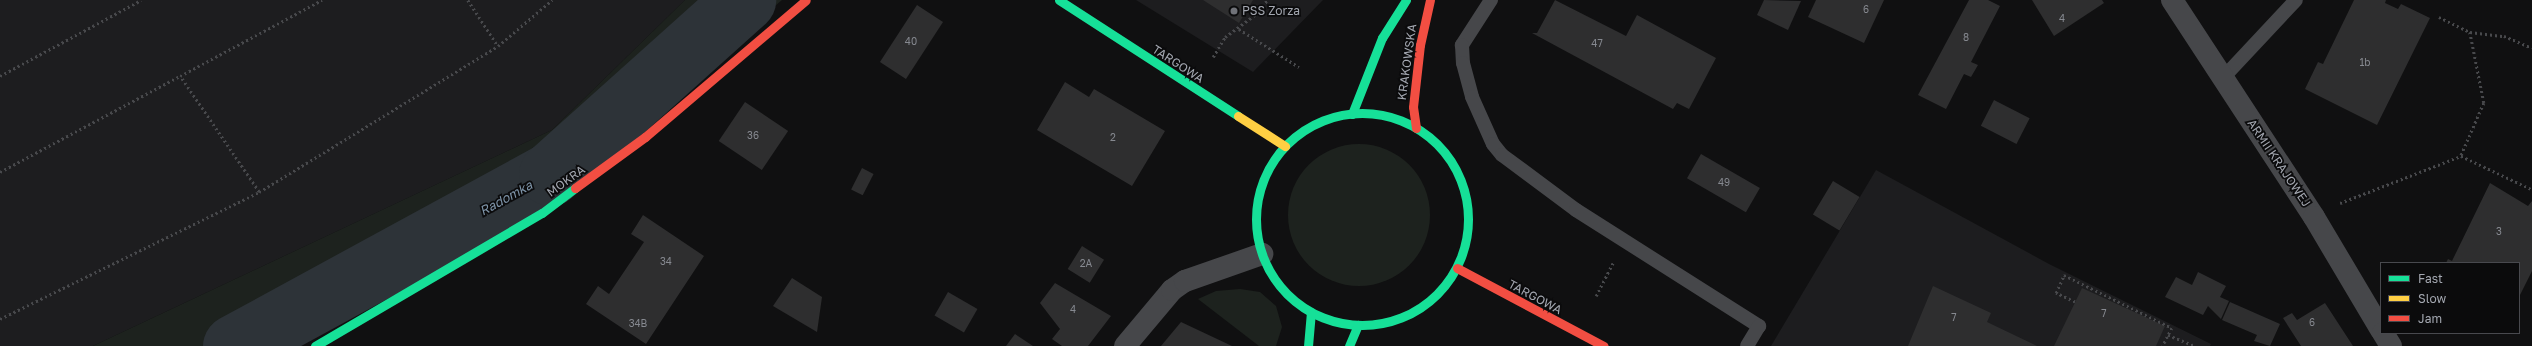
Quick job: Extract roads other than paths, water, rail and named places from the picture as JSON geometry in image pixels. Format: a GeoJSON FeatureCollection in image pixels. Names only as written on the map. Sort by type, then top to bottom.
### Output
{"type":"FeatureCollection","features":[{"type":"Feature","properties":{"kind":"street","name":"MOKRA"},"geometry":{"type":"LineString","coordinates":[[314,346],[542,213],[645,137],[806,0]]}},
{"type":"Feature","properties":{"kind":"street","name":"TARGOWA"},"geometry":{"type":"LineString","coordinates":[[1059,0],[1285,146]]}},
{"type":"Feature","properties":{"kind":"street","name":"KRAKOWSKA"},"geometry":{"type":"LineString","coordinates":[[1352,114],[1382,38],[1406,0]]}},
{"type":"Feature","properties":{"kind":"street","name":"KRAKOWSKA"},"geometry":{"type":"LineString","coordinates":[[1416,128],[1413,107],[1420,45],[1430,0]]}},
{"type":"Feature","properties":{"kind":"street","name":"ARMII KRAJOWEJ"},"geometry":{"type":"LineString","coordinates":[[2172,0],[2222,79],[2314,216],[2380,328]]}},
{"type":"Feature","properties":{"kind":"street"},"geometry":{"type":"LineString","coordinates":[[1352,114],[1396,118],[1416,128],[1438,144],[1454,165],[1464,190],[1469,217],[1466,243],[1457,268],[1439,293],[1416,311],[1388,322],[1358,325],[1334,321],[1311,312],[1289,296],[1272,274],[1262,254],[1256,222],[1259,195],[1269,169],[1285,146],[1304,130],[1327,119],[1352,114]]}},
{"type":"Feature","properties":{"kind":"street"},"geometry":{"type":"LineString","coordinates":[[1124,346],[1172,290],[1185,281],[1262,254]]}},
{"type":"Feature","properties":{"kind":"street","name":"TARGOWA"},"geometry":{"type":"LineString","coordinates":[[1457,268],[1604,346]]}},
{"type":"Feature","properties":{"kind":"street"},"geometry":{"type":"LineString","coordinates":[[1308,346],[1311,312]]}},
{"type":"Feature","properties":{"kind":"street"},"geometry":{"type":"LineString","coordinates":[[1349,346],[1358,325]]}},
{"type":"Feature","properties":{"kind":"street"},"geometry":{"type":"LineString","coordinates":[[2384,334],[2391,346]]}},
{"type":"Feature","properties":{"kind":"lane"},"geometry":{"type":"LineString","coordinates":[[1491,0],[1462,45],[1463,63],[1472,97],[1493,144],[1533,178],[1625,241],[1759,326],[1747,346]]}},
{"type":"Feature","properties":{"kind":"lane"},"geometry":{"type":"LineString","coordinates":[[2222,79],[2296,0]]}},
{"type":"Feature","properties":{"kind":"waterway","name":"Radomka"},"geometry":{"type":"LineString","coordinates":[[234,346],[550,174],[744,0]]}},
{"type":"Feature","properties":{"kind":"place","name":"PSS Zorza"},"geometry":{"type":"Point","coordinates":[1234,11]}}]}
